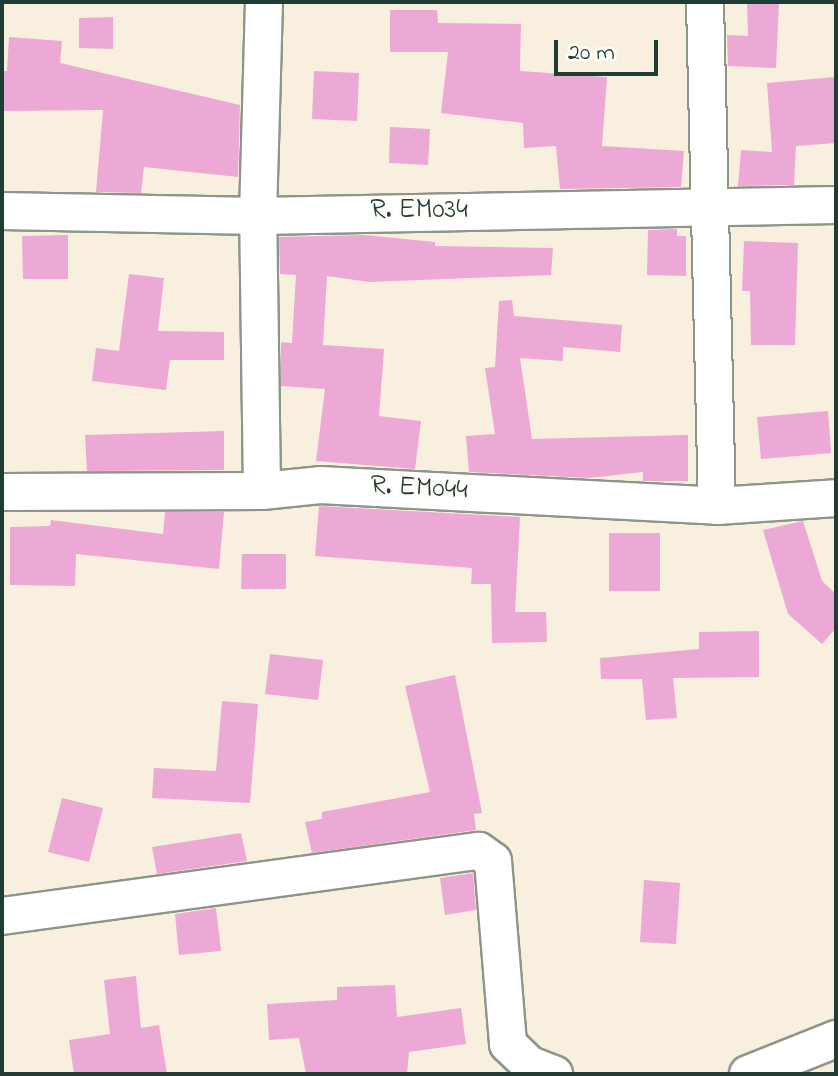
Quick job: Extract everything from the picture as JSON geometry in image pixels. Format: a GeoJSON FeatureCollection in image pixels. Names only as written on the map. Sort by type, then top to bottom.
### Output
{"type":"FeatureCollection","features":[{"type":"Feature","properties":{"kind":"street"},"geometry":{"type":"LineString","coordinates":[[262,491],[258,216],[264,2]]}},
{"type":"Feature","properties":{"kind":"street"},"geometry":{"type":"LineString","coordinates":[[705,2],[707,211],[717,506]]}},
{"type":"Feature","properties":{"kind":"street","name":"R. EM034"},"geometry":{"type":"LineString","coordinates":[[2,211],[258,216],[707,211],[836,205]]}},
{"type":"Feature","properties":{"kind":"street","name":"R. EM044"},"geometry":{"type":"LineString","coordinates":[[2,492],[262,491],[320,485],[717,506],[836,498]]}},
{"type":"Feature","properties":{"kind":"street"},"geometry":{"type":"LineString","coordinates":[[2,916],[479,851],[493,861],[508,1044],[530,1065],[554,1074]]}},
{"type":"Feature","properties":{"kind":"street"},"geometry":{"type":"LineString","coordinates":[[748,1074],[836,1039]]}},
{"type":"Feature","properties":{"kind":"building"},"geometry":{"type":"Polygon","coordinates":[[[747,2],[779,2],[776,68],[728,66],[727,35],[748,36],[747,2]]]}},
{"type":"Feature","properties":{"kind":"building"},"geometry":{"type":"Polygon","coordinates":[[[390,10],[437,10],[438,23],[521,24],[520,71],[607,77],[602,146],[684,151],[681,187],[560,189],[556,146],[524,148],[523,123],[441,113],[448,52],[390,52],[390,10]]]}},
{"type":"Feature","properties":{"kind":"building"},"geometry":{"type":"Polygon","coordinates":[[[113,17],[113,49],[79,48],[79,18],[113,17]]]}},
{"type":"Feature","properties":{"kind":"building"},"geometry":{"type":"Polygon","coordinates":[[[9,37],[62,41],[60,63],[240,105],[238,177],[144,167],[141,193],[96,192],[103,110],[2,111],[2,71],[7,71],[9,37]]]}},
{"type":"Feature","properties":{"kind":"building"},"geometry":{"type":"Polygon","coordinates":[[[314,71],[359,73],[357,121],[312,119],[314,71]]]}},
{"type":"Feature","properties":{"kind":"building"},"geometry":{"type":"Polygon","coordinates":[[[836,77],[836,143],[796,146],[794,185],[738,186],[741,150],[772,152],[767,83],[836,77]]]}},
{"type":"Feature","properties":{"kind":"building"},"geometry":{"type":"Polygon","coordinates":[[[390,127],[430,129],[428,165],[389,163],[390,127]]]}},
{"type":"Feature","properties":{"kind":"building"},"geometry":{"type":"Polygon","coordinates":[[[677,229],[677,236],[686,236],[686,276],[647,275],[648,230],[677,229]]]}},
{"type":"Feature","properties":{"kind":"building"},"geometry":{"type":"Polygon","coordinates":[[[68,235],[68,279],[23,279],[22,236],[68,235]]]}},
{"type":"Feature","properties":{"kind":"building"},"geometry":{"type":"Polygon","coordinates":[[[365,235],[435,242],[435,246],[553,248],[551,275],[369,282],[327,276],[323,345],[384,349],[379,416],[421,421],[415,469],[316,461],[325,389],[281,386],[281,342],[292,343],[296,275],[280,274],[279,237],[365,235]]]}},
{"type":"Feature","properties":{"kind":"building"},"geometry":{"type":"Polygon","coordinates":[[[744,241],[798,243],[795,345],[751,345],[750,291],[742,291],[744,241]]]}},
{"type":"Feature","properties":{"kind":"building"},"geometry":{"type":"Polygon","coordinates":[[[129,274],[164,278],[158,331],[224,332],[224,360],[170,360],[166,390],[92,381],[96,348],[119,351],[129,274]]]}},
{"type":"Feature","properties":{"kind":"building"},"geometry":{"type":"Polygon","coordinates":[[[512,300],[514,316],[622,325],[620,352],[563,347],[563,361],[520,358],[532,439],[688,435],[688,481],[643,481],[643,472],[589,478],[469,472],[466,436],[495,434],[485,368],[495,367],[499,301],[512,300]]]}},
{"type":"Feature","properties":{"kind":"building"},"geometry":{"type":"Polygon","coordinates":[[[828,411],[831,453],[761,459],[757,417],[828,411]]]}},
{"type":"Feature","properties":{"kind":"building"},"geometry":{"type":"Polygon","coordinates":[[[224,431],[224,470],[87,471],[85,435],[224,431]]]}},
{"type":"Feature","properties":{"kind":"building"},"geometry":{"type":"Polygon","coordinates":[[[319,506],[520,517],[515,612],[546,612],[547,642],[492,643],[491,584],[471,584],[472,568],[315,556],[319,506]]]}},
{"type":"Feature","properties":{"kind":"building"},"geometry":{"type":"Polygon","coordinates":[[[165,512],[224,512],[219,569],[76,554],[75,586],[10,585],[10,527],[50,526],[51,520],[163,534],[165,512]]]}},
{"type":"Feature","properties":{"kind":"building"},"geometry":{"type":"Polygon","coordinates":[[[803,521],[822,581],[836,594],[836,628],[822,644],[788,614],[763,530],[803,521]]]}},
{"type":"Feature","properties":{"kind":"building"},"geometry":{"type":"Polygon","coordinates":[[[609,533],[660,533],[660,591],[609,591],[609,533]]]}},
{"type":"Feature","properties":{"kind":"building"},"geometry":{"type":"Polygon","coordinates":[[[242,554],[286,554],[286,589],[241,589],[242,554]]]}},
{"type":"Feature","properties":{"kind":"building"},"geometry":{"type":"Polygon","coordinates":[[[759,631],[759,677],[673,678],[677,718],[646,720],[642,679],[601,679],[600,658],[699,649],[699,632],[759,631]]]}},
{"type":"Feature","properties":{"kind":"building"},"geometry":{"type":"Polygon","coordinates":[[[270,654],[323,660],[318,700],[265,694],[270,654]]]}},
{"type":"Feature","properties":{"kind":"building"},"geometry":{"type":"Polygon","coordinates":[[[455,675],[482,813],[474,814],[476,830],[312,853],[305,822],[322,819],[322,812],[430,792],[405,686],[455,675]]]}},
{"type":"Feature","properties":{"kind":"building"},"geometry":{"type":"Polygon","coordinates":[[[222,701],[258,704],[250,803],[152,798],[154,768],[216,771],[222,701]]]}},
{"type":"Feature","properties":{"kind":"building"},"geometry":{"type":"Polygon","coordinates":[[[62,798],[103,808],[89,862],[48,852],[62,798]]]}},
{"type":"Feature","properties":{"kind":"building"},"geometry":{"type":"Polygon","coordinates":[[[241,833],[247,861],[157,874],[152,847],[241,833]]]}},
{"type":"Feature","properties":{"kind":"building"},"geometry":{"type":"Polygon","coordinates":[[[473,873],[476,910],[445,915],[440,878],[473,873]]]}},
{"type":"Feature","properties":{"kind":"building"},"geometry":{"type":"Polygon","coordinates":[[[644,880],[680,883],[676,944],[640,942],[644,880]]]}},
{"type":"Feature","properties":{"kind":"building"},"geometry":{"type":"Polygon","coordinates":[[[216,908],[221,951],[179,955],[175,914],[216,908]]]}},
{"type":"Feature","properties":{"kind":"building"},"geometry":{"type":"Polygon","coordinates":[[[136,976],[141,1028],[159,1025],[167,1074],[74,1074],[69,1040],[110,1034],[104,980],[136,976]]]}},
{"type":"Feature","properties":{"kind":"building"},"geometry":{"type":"Polygon","coordinates":[[[395,985],[397,1017],[461,1008],[466,1044],[409,1052],[407,1074],[306,1074],[299,1038],[269,1040],[267,1004],[337,1000],[337,987],[395,985]]]}}]}
